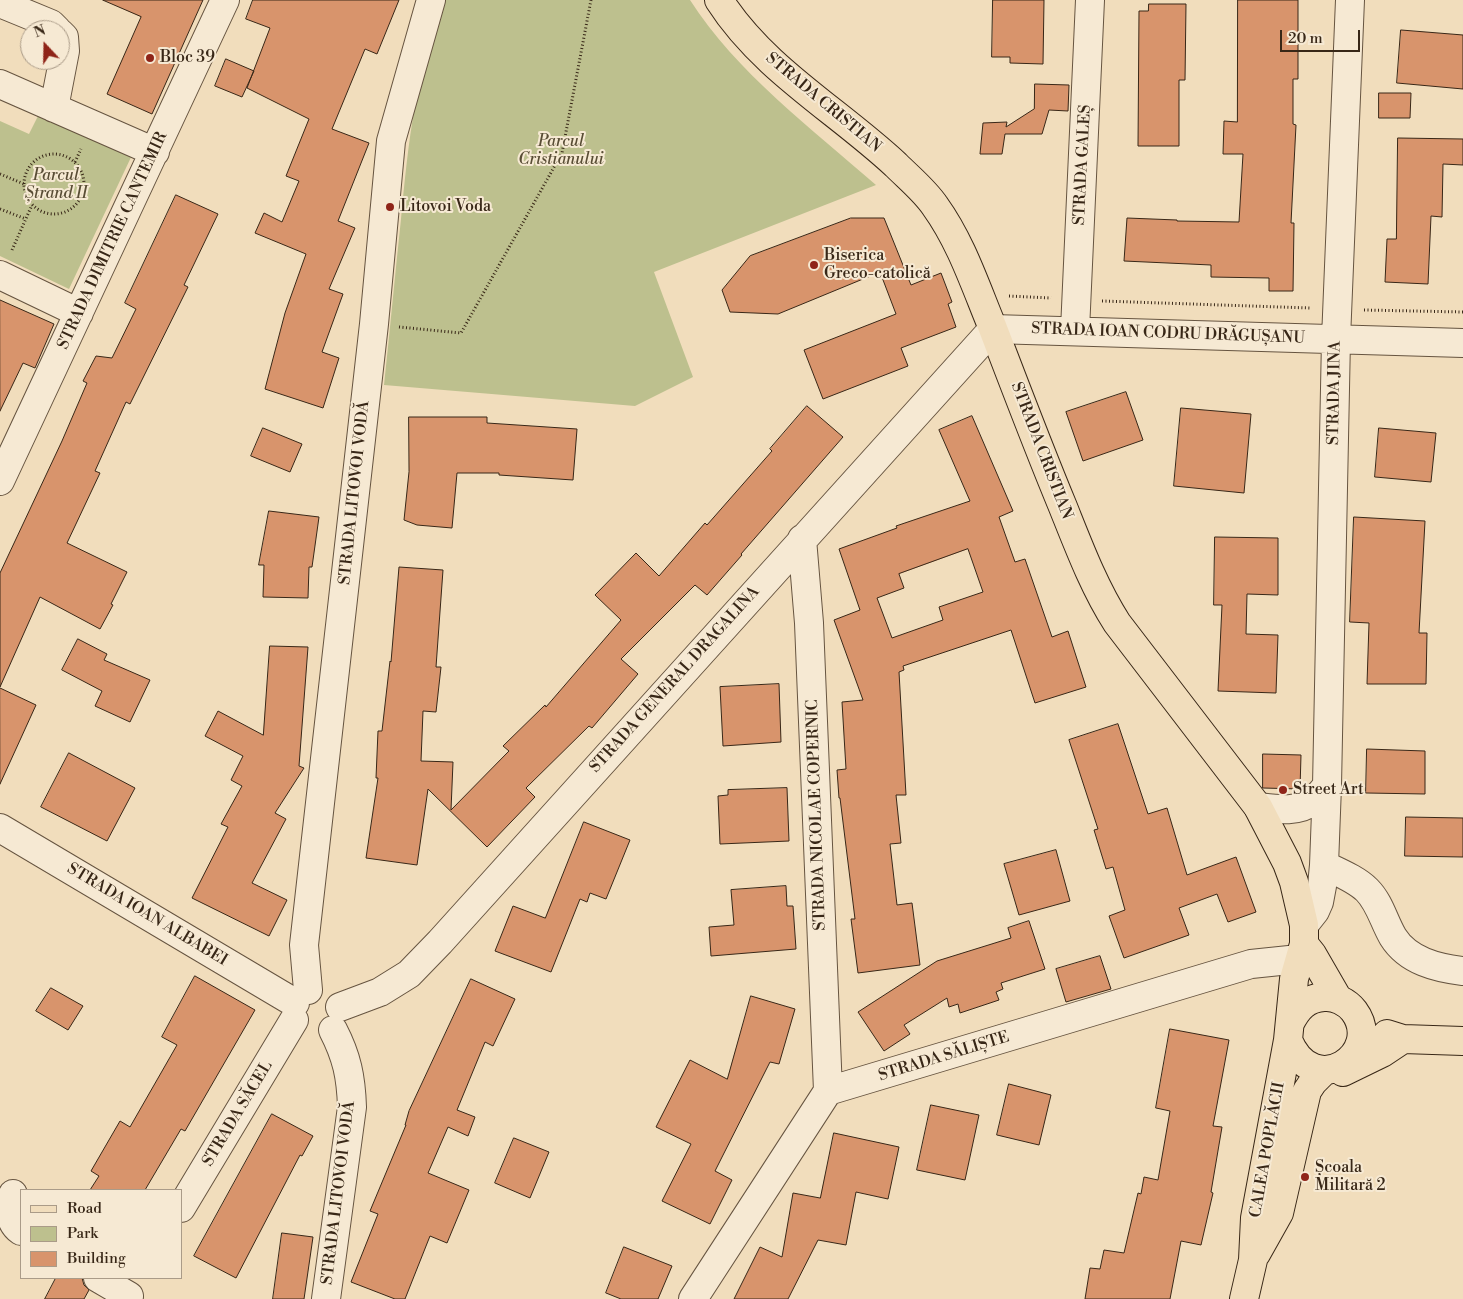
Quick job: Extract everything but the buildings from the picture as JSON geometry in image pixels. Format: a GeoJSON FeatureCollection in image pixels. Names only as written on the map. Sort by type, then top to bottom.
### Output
{"type":"FeatureCollection","features":[{"type":"Feature","properties":{"kind":"main road","name":"STRADA CRISTIAN"},"geometry":{"type":"LineString","coordinates":[[718,0],[730,18],[771,63],[878,148],[914,182],[935,205],[952,233],[979,294],[1048,472],[1102,600],[1117,624],[1258,807],[1288,863],[1294,882],[1302,943],[1294,979],[1289,1031]]}},
{"type":"Feature","properties":{"kind":"main road","name":"STRADA CRISTIAN"},"geometry":{"type":"LineString","coordinates":[[1302,943],[1312,954],[1338,999]]}},
{"type":"Feature","properties":{"kind":"main road"},"geometry":{"type":"LineString","coordinates":[[1324,996],[1338,999],[1350,1006],[1358,1017],[1362,1029],[1360,1048],[1344,1064],[1324,1071],[1313,1069],[1303,1064],[1293,1052],[1289,1031],[1296,1010],[1308,1000],[1324,996]]}},
{"type":"Feature","properties":{"kind":"main road"},"geometry":{"type":"LineString","coordinates":[[1358,1017],[1378,1030],[1403,1040]]}},
{"type":"Feature","properties":{"kind":"main road","name":"CALEA POPLĂCII"},"geometry":{"type":"LineString","coordinates":[[1244,1299],[1253,1260],[1255,1218],[1289,1031]]}},
{"type":"Feature","properties":{"kind":"main road"},"geometry":{"type":"LineString","coordinates":[[1352,1057],[1403,1040],[1463,1041]]}},
{"type":"Feature","properties":{"kind":"main road","name":"CALEA POPLĂCII"},"geometry":{"type":"LineString","coordinates":[[1288,1176],[1309,1117],[1321,1092],[1328,1083],[1350,1068],[1382,1053],[1403,1040]]}},
{"type":"Feature","properties":{"kind":"main road","name":"CALEA POPLĂCII"},"geometry":{"type":"LineString","coordinates":[[1253,1260],[1279,1213],[1308,1091],[1313,1082],[1324,1071]]}},
{"type":"Feature","properties":{"kind":"street","name":"STRADA DIMITRIE CANTEMIR"},"geometry":{"type":"LineString","coordinates":[[0,481],[226,0]]}},
{"type":"Feature","properties":{"kind":"street","name":"STRADA LITOVOI VODĂ"},"geometry":{"type":"LineString","coordinates":[[299,1004],[374,324],[390,141],[431,0]]}},
{"type":"Feature","properties":{"kind":"street","name":"STRADA GALEȘ"},"geometry":{"type":"LineString","coordinates":[[1075,330],[1090,0]]}},
{"type":"Feature","properties":{"kind":"street","name":"STRADA JINA"},"geometry":{"type":"LineString","coordinates":[[1302,943],[1319,902],[1324,865],[1336,339],[1350,0]]}},
{"type":"Feature","properties":{"kind":"street"},"geometry":{"type":"LineString","coordinates":[[0,3],[42,20]]}},
{"type":"Feature","properties":{"kind":"street"},"geometry":{"type":"LineString","coordinates":[[54,108],[61,70]]}},
{"type":"Feature","properties":{"kind":"street"},"geometry":{"type":"LineString","coordinates":[[0,84],[155,152]]}},
{"type":"Feature","properties":{"kind":"street"},"geometry":{"type":"LineString","coordinates":[[5,263],[79,313]]}},
{"type":"Feature","properties":{"kind":"street","name":"STRADA IOAN CODRU DRĂGUȘANU"},"geometry":{"type":"LineString","coordinates":[[993,329],[1463,343]]}},
{"type":"Feature","properties":{"kind":"street","name":"STRADA GENERAL DRAGALINA"},"geometry":{"type":"LineString","coordinates":[[337,1019],[408,974],[440,942],[993,329]]}},
{"type":"Feature","properties":{"kind":"street","name":"STRADA NICOLAE COPERNIC"},"geometry":{"type":"LineString","coordinates":[[802,539],[809,623],[828,1091]]}},
{"type":"Feature","properties":{"kind":"street"},"geometry":{"type":"LineString","coordinates":[[1258,807],[1283,810],[1298,808],[1313,802],[1327,786]]}},
{"type":"Feature","properties":{"kind":"street","name":"STRADA IOAN ALBABEI"},"geometry":{"type":"LineString","coordinates":[[0,828],[299,1004]]}},
{"type":"Feature","properties":{"kind":"street"},"geometry":{"type":"LineString","coordinates":[[1324,865],[1366,889],[1373,897],[1394,937],[1406,951],[1418,960],[1442,969],[1463,970]]}},
{"type":"Feature","properties":{"kind":"street","name":"STRADA SĂLIȘTE"},"geometry":{"type":"LineString","coordinates":[[828,1091],[1251,964],[1302,943]]}},
{"type":"Feature","properties":{"kind":"street"},"geometry":{"type":"LineString","coordinates":[[324,990],[337,999],[337,1019],[318,1036],[311,1036],[298,1027],[299,1004],[324,990]]}},
{"type":"Feature","properties":{"kind":"street","name":"STRADA SĂCEL"},"geometry":{"type":"LineString","coordinates":[[182,1206],[299,1004]]}},
{"type":"Feature","properties":{"kind":"street","name":"STRADA LITOVOI VODĂ"},"geometry":{"type":"LineString","coordinates":[[326,1299],[352,1107],[352,1082],[337,1019]]}},
{"type":"Feature","properties":{"kind":"street"},"geometry":{"type":"LineString","coordinates":[[693,1299],[828,1091]]}},
{"type":"Feature","properties":{"kind":"street"},"geometry":{"type":"LineString","coordinates":[[13,1194],[10,1207],[12,1219],[14,1225],[20,1230]]}},
{"type":"Feature","properties":{"kind":"street"},"geometry":{"type":"LineString","coordinates":[[101,1279],[132,1291]]}},
{"type":"Feature","properties":{"kind":"path"},"geometry":{"type":"LineString","coordinates":[[374,324],[461,333],[562,153],[591,0]]}},
{"type":"Feature","properties":{"kind":"path"},"geometry":{"type":"LineString","coordinates":[[57,154],[74,162],[81,170],[84,190],[74,207],[56,215],[46,214],[37,210],[32,205],[25,194],[25,174],[38,159],[47,155],[57,154]]}},
{"type":"Feature","properties":{"kind":"path"},"geometry":{"type":"LineString","coordinates":[[0,174],[24,184]]}},
{"type":"Feature","properties":{"kind":"path"},"geometry":{"type":"LineString","coordinates":[[5,263],[32,205]]}},
{"type":"Feature","properties":{"kind":"path"},"geometry":{"type":"LineString","coordinates":[[0,209],[26,219]]}},
{"type":"Feature","properties":{"kind":"path"},"geometry":{"type":"LineString","coordinates":[[979,294],[1076,300],[1463,312]]}},
{"type":"Feature","properties":{"kind":"green space","name":"Parcul Cristianului"},"geometry":{"type":"Polygon","coordinates":[[[445,0],[690,0],[729,51],[776,99],[876,185],[654,272],[693,377],[635,406],[384,385],[410,135],[427,52],[445,0]]]}},
{"type":"Feature","properties":{"kind":"green space","name":"Parcul Ștrand II"},"geometry":{"type":"Polygon","coordinates":[[[41,110],[133,153],[69,289],[0,256],[0,121],[29,134],[41,110]]]}},
{"type":"Feature","properties":{"kind":"place","name":"Bloc 39"},"geometry":{"type":"Point","coordinates":[150,58]}},
{"type":"Feature","properties":{"kind":"place","name":"Litovoi Voda"},"geometry":{"type":"Point","coordinates":[390,207]}},
{"type":"Feature","properties":{"kind":"place","name":"Biserica Greco-catolică"},"geometry":{"type":"Point","coordinates":[814,265]}},
{"type":"Feature","properties":{"kind":"place","name":"Street Art"},"geometry":{"type":"Point","coordinates":[1283,790]}},
{"type":"Feature","properties":{"kind":"place","name":"Școala Militară 2"},"geometry":{"type":"Point","coordinates":[1305,1177]}}]}
